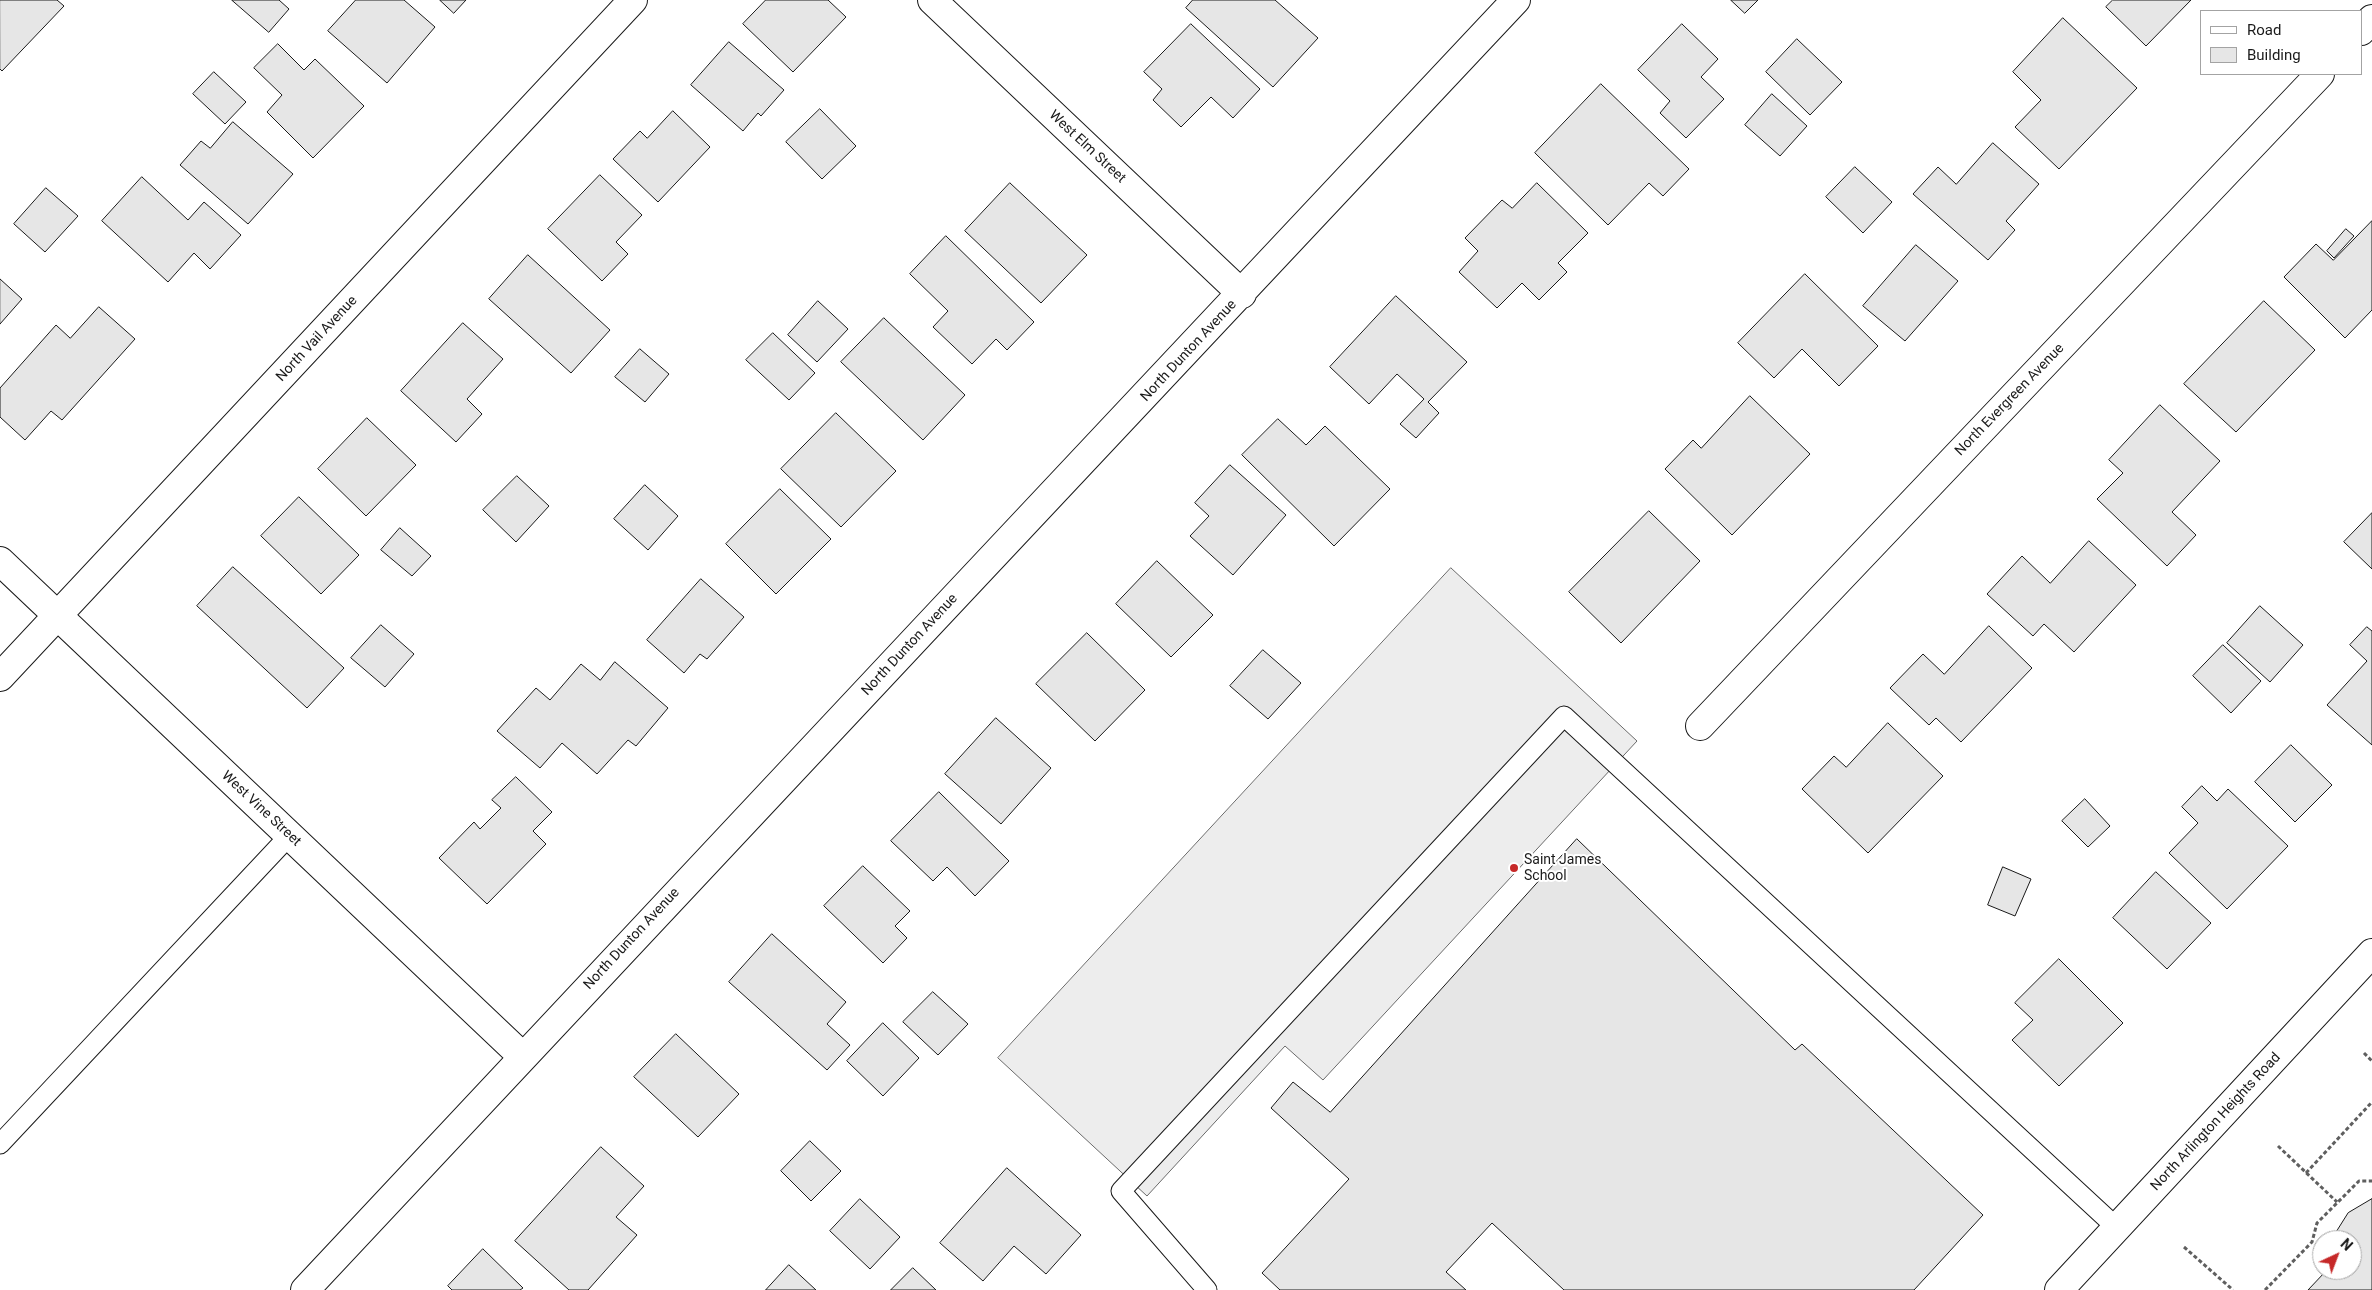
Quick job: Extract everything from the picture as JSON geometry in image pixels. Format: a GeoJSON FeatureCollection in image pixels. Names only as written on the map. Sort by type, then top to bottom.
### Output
{"type":"FeatureCollection","features":[{"type":"Feature","properties":{"kind":"street","name":"North Vail Avenue"},"geometry":{"type":"LineString","coordinates":[[0,677],[633,0]]}},
{"type":"Feature","properties":{"kind":"street","name":"West Elm Street"},"geometry":{"type":"LineString","coordinates":[[932,0],[1242,294]]}},
{"type":"Feature","properties":{"kind":"street","name":"North Dunton Avenue"},"geometry":{"type":"LineString","coordinates":[[305,1290],[522,1056],[1242,294],[1516,0]]}},
{"type":"Feature","properties":{"kind":"street"},"geometry":{"type":"LineString","coordinates":[[2362,29],[2372,19]]}},
{"type":"Feature","properties":{"kind":"street","name":"North Evergreen Avenue"},"geometry":{"type":"LineString","coordinates":[[1700,726],[2319,75]]}},
{"type":"Feature","properties":{"kind":"street","name":"West Vine Street"},"geometry":{"type":"LineString","coordinates":[[0,561],[522,1056]]}},
{"type":"Feature","properties":{"kind":"street","name":"North Arlington Heights Road"},"geometry":{"type":"LineString","coordinates":[[2059,1290],[2372,954]]}},
{"type":"Feature","properties":{"kind":"lane"},"geometry":{"type":"LineString","coordinates":[[1207,1290],[1120,1191],[1564,716],[2116,1228]]}},
{"type":"Feature","properties":{"kind":"lane"},"geometry":{"type":"LineString","coordinates":[[0,1144],[289,836]]}},
{"type":"Feature","properties":{"kind":"path"},"geometry":{"type":"LineString","coordinates":[[2364,1053],[2372,1061]]}},
{"type":"Feature","properties":{"kind":"path"},"geometry":{"type":"LineString","coordinates":[[2306,1173],[2372,1102]]}},
{"type":"Feature","properties":{"kind":"path"},"geometry":{"type":"LineString","coordinates":[[2278,1146],[2337,1202]]}},
{"type":"Feature","properties":{"kind":"path"},"geometry":{"type":"LineString","coordinates":[[2265,1290],[2312,1242],[2317,1223],[2337,1202],[2359,1181],[2372,1181]]}},
{"type":"Feature","properties":{"kind":"path"},"geometry":{"type":"LineString","coordinates":[[2184,1247],[2233,1290]]}},
{"type":"Feature","properties":{"kind":"shaded area"},"geometry":{"type":"Polygon","coordinates":[[[1451,568],[1637,741],[1323,1080],[1285,1046],[1147,1196],[998,1058],[1451,568]]]}},
{"type":"Feature","properties":{"kind":"building"},"geometry":{"type":"Polygon","coordinates":[[[0,0],[57,0],[64,6],[2,71],[0,69],[0,0]]]}},
{"type":"Feature","properties":{"kind":"building"},"geometry":{"type":"Polygon","coordinates":[[[232,0],[279,0],[289,9],[269,32],[232,0]]]}},
{"type":"Feature","properties":{"kind":"building"},"geometry":{"type":"Polygon","coordinates":[[[356,0],[404,0],[435,27],[387,83],[328,31],[356,0]]]}},
{"type":"Feature","properties":{"kind":"building"},"geometry":{"type":"Polygon","coordinates":[[[440,0],[466,0],[454,13],[440,0]]]}},
{"type":"Feature","properties":{"kind":"building"},"geometry":{"type":"Polygon","coordinates":[[[766,0],[828,0],[846,17],[793,72],[743,24],[766,0]]]}},
{"type":"Feature","properties":{"kind":"building"},"geometry":{"type":"Polygon","coordinates":[[[1193,0],[1275,0],[1318,38],[1273,87],[1186,8],[1193,0]]]}},
{"type":"Feature","properties":{"kind":"building"},"geometry":{"type":"Polygon","coordinates":[[[1731,0],[1758,0],[1745,13],[1731,0]]]}},
{"type":"Feature","properties":{"kind":"building"},"geometry":{"type":"Polygon","coordinates":[[[2113,0],[2191,0],[2146,46],[2106,7],[2113,0]]]}},
{"type":"Feature","properties":{"kind":"building"},"geometry":{"type":"Polygon","coordinates":[[[2063,18],[2137,88],[2059,169],[2015,127],[2041,100],[2013,72],[2063,18]]]}},
{"type":"Feature","properties":{"kind":"building"},"geometry":{"type":"Polygon","coordinates":[[[1191,24],[1260,89],[1233,118],[1211,97],[1181,127],[1153,100],[1162,89],[1144,72],[1191,24]]]}},
{"type":"Feature","properties":{"kind":"building"},"geometry":{"type":"Polygon","coordinates":[[[1682,24],[1718,59],[1701,77],[1724,99],[1686,138],[1660,113],[1670,101],[1638,70],[1682,24]]]}},
{"type":"Feature","properties":{"kind":"building"},"geometry":{"type":"Polygon","coordinates":[[[1797,39],[1842,82],[1810,115],[1766,72],[1797,39]]]}},
{"type":"Feature","properties":{"kind":"building"},"geometry":{"type":"Polygon","coordinates":[[[729,42],[784,90],[761,116],[758,113],[743,131],[691,85],[729,42]]]}},
{"type":"Feature","properties":{"kind":"building"},"geometry":{"type":"Polygon","coordinates":[[[278,44],[304,70],[315,59],[364,106],[313,158],[267,112],[282,95],[254,68],[278,44]]]}},
{"type":"Feature","properties":{"kind":"building"},"geometry":{"type":"Polygon","coordinates":[[[214,72],[246,102],[225,124],[193,94],[214,72]]]}},
{"type":"Feature","properties":{"kind":"building"},"geometry":{"type":"Polygon","coordinates":[[[1601,84],[1689,169],[1663,196],[1649,183],[1608,225],[1535,153],[1601,84]]]}},
{"type":"Feature","properties":{"kind":"building"},"geometry":{"type":"Polygon","coordinates":[[[1772,94],[1807,126],[1780,156],[1745,125],[1772,94]]]}},
{"type":"Feature","properties":{"kind":"building"},"geometry":{"type":"Polygon","coordinates":[[[820,109],[856,146],[822,179],[786,142],[820,109]]]}},
{"type":"Feature","properties":{"kind":"building"},"geometry":{"type":"Polygon","coordinates":[[[673,111],[710,147],[658,202],[613,159],[640,131],[647,138],[673,111]]]}},
{"type":"Feature","properties":{"kind":"building"},"geometry":{"type":"Polygon","coordinates":[[[233,122],[293,174],[248,224],[180,165],[201,141],[210,148],[233,122]]]}},
{"type":"Feature","properties":{"kind":"building"},"geometry":{"type":"Polygon","coordinates":[[[1993,143],[2039,184],[2006,221],[2015,230],[1988,260],[1913,194],[1938,167],[1956,184],[1993,143]]]}},
{"type":"Feature","properties":{"kind":"building"},"geometry":{"type":"Polygon","coordinates":[[[1855,167],[1892,202],[1863,233],[1826,197],[1855,167]]]}},
{"type":"Feature","properties":{"kind":"building"},"geometry":{"type":"Polygon","coordinates":[[[600,175],[642,215],[616,242],[628,254],[602,281],[548,229],[600,175]]]}},
{"type":"Feature","properties":{"kind":"building"},"geometry":{"type":"Polygon","coordinates":[[[142,177],[188,220],[204,202],[241,235],[210,269],[194,253],[168,282],[102,221],[142,177]]]}},
{"type":"Feature","properties":{"kind":"building"},"geometry":{"type":"Polygon","coordinates":[[[1010,183],[1087,255],[1041,303],[965,231],[1010,183]]]}},
{"type":"Feature","properties":{"kind":"building"},"geometry":{"type":"Polygon","coordinates":[[[1537,183],[1588,233],[1558,263],[1567,272],[1539,300],[1522,283],[1497,308],[1459,272],[1478,251],[1465,238],[1502,200],[1512,208],[1537,183]]]}},
{"type":"Feature","properties":{"kind":"building"},"geometry":{"type":"Polygon","coordinates":[[[46,188],[78,216],[45,252],[14,224],[46,188]]]}},
{"type":"Feature","properties":{"kind":"building"},"geometry":{"type":"Polygon","coordinates":[[[2372,221],[2372,310],[2345,338],[2284,277],[2316,244],[2333,260],[2372,221]]]}},
{"type":"Feature","properties":{"kind":"building"},"geometry":{"type":"Polygon","coordinates":[[[2346,229],[2354,236],[2334,258],[2327,251],[2346,229]]]}},
{"type":"Feature","properties":{"kind":"building"},"geometry":{"type":"Polygon","coordinates":[[[946,236],[1034,322],[1007,350],[996,339],[972,364],[933,327],[948,311],[910,274],[946,236]]]}},
{"type":"Feature","properties":{"kind":"building"},"geometry":{"type":"Polygon","coordinates":[[[1916,245],[1958,281],[1905,341],[1863,306],[1916,245]]]}},
{"type":"Feature","properties":{"kind":"building"},"geometry":{"type":"Polygon","coordinates":[[[528,255],[610,330],[571,373],[489,299],[528,255]]]}},
{"type":"Feature","properties":{"kind":"building"},"geometry":{"type":"Polygon","coordinates":[[[1805,274],[1878,346],[1839,386],[1802,349],[1774,378],[1738,343],[1805,274]]]}},
{"type":"Feature","properties":{"kind":"building"},"geometry":{"type":"Polygon","coordinates":[[[0,279],[22,299],[0,324],[0,279]]]}},
{"type":"Feature","properties":{"kind":"building"},"geometry":{"type":"Polygon","coordinates":[[[1396,296],[1467,362],[1428,402],[1439,413],[1416,438],[1400,424],[1424,399],[1397,374],[1369,404],[1330,367],[1396,296]]]}},
{"type":"Feature","properties":{"kind":"building"},"geometry":{"type":"Polygon","coordinates":[[[818,301],[848,329],[817,362],[788,335],[818,301]]]}},
{"type":"Feature","properties":{"kind":"building"},"geometry":{"type":"Polygon","coordinates":[[[2264,301],[2315,350],[2236,432],[2184,384],[2264,301]]]}},
{"type":"Feature","properties":{"kind":"building"},"geometry":{"type":"Polygon","coordinates":[[[99,307],[135,339],[62,420],[51,411],[25,440],[0,417],[0,388],[56,325],[70,338],[99,307]]]}},
{"type":"Feature","properties":{"kind":"building"},"geometry":{"type":"Polygon","coordinates":[[[884,318],[965,395],[923,440],[841,362],[884,318]]]}},
{"type":"Feature","properties":{"kind":"building"},"geometry":{"type":"Polygon","coordinates":[[[463,323],[503,359],[467,399],[482,414],[456,442],[401,391],[463,323]]]}},
{"type":"Feature","properties":{"kind":"building"},"geometry":{"type":"Polygon","coordinates":[[[773,333],[815,373],[789,400],[746,360],[773,333]]]}},
{"type":"Feature","properties":{"kind":"building"},"geometry":{"type":"Polygon","coordinates":[[[640,349],[669,374],[645,402],[615,377],[640,349]]]}},
{"type":"Feature","properties":{"kind":"building"},"geometry":{"type":"Polygon","coordinates":[[[1750,396],[1810,454],[1732,535],[1665,469],[1693,440],[1701,448],[1750,396]]]}},
{"type":"Feature","properties":{"kind":"building"},"geometry":{"type":"Polygon","coordinates":[[[2160,405],[2220,461],[2172,512],[2196,535],[2167,566],[2097,499],[2123,473],[2109,460],[2160,405]]]}},
{"type":"Feature","properties":{"kind":"building"},"geometry":{"type":"Polygon","coordinates":[[[836,413],[896,471],[841,527],[781,469],[836,413]]]}},
{"type":"Feature","properties":{"kind":"building"},"geometry":{"type":"Polygon","coordinates":[[[367,418],[416,465],[366,516],[318,469],[367,418]]]}},
{"type":"Feature","properties":{"kind":"building"},"geometry":{"type":"Polygon","coordinates":[[[1278,419],[1306,445],[1325,426],[1390,489],[1334,546],[1242,455],[1278,419]]]}},
{"type":"Feature","properties":{"kind":"building"},"geometry":{"type":"Polygon","coordinates":[[[1230,465],[1286,515],[1233,575],[1190,536],[1209,516],[1195,503],[1230,465]]]}},
{"type":"Feature","properties":{"kind":"building"},"geometry":{"type":"Polygon","coordinates":[[[517,476],[549,506],[516,542],[483,510],[517,476]]]}},
{"type":"Feature","properties":{"kind":"building"},"geometry":{"type":"Polygon","coordinates":[[[645,485],[678,516],[648,550],[614,519],[645,485]]]}},
{"type":"Feature","properties":{"kind":"building"},"geometry":{"type":"Polygon","coordinates":[[[780,489],[831,539],[776,594],[726,544],[780,489]]]}},
{"type":"Feature","properties":{"kind":"building"},"geometry":{"type":"Polygon","coordinates":[[[299,497],[359,555],[321,594],[261,536],[299,497]]]}},
{"type":"Feature","properties":{"kind":"building"},"geometry":{"type":"Polygon","coordinates":[[[1649,511],[1700,561],[1621,643],[1569,592],[1649,511]]]}},
{"type":"Feature","properties":{"kind":"building"},"geometry":{"type":"Polygon","coordinates":[[[2372,513],[2372,569],[2344,542],[2372,513]]]}},
{"type":"Feature","properties":{"kind":"building"},"geometry":{"type":"Polygon","coordinates":[[[400,528],[431,556],[412,576],[381,550],[400,528]]]}},
{"type":"Feature","properties":{"kind":"building"},"geometry":{"type":"Polygon","coordinates":[[[2089,541],[2136,585],[2074,652],[2044,624],[2033,636],[1987,594],[2022,556],[2050,583],[2089,541]]]}},
{"type":"Feature","properties":{"kind":"building"},"geometry":{"type":"Polygon","coordinates":[[[1157,561],[1213,615],[1171,657],[1116,604],[1157,561]]]}},
{"type":"Feature","properties":{"kind":"building"},"geometry":{"type":"Polygon","coordinates":[[[233,567],[344,668],[307,708],[197,606],[233,567]]]}},
{"type":"Feature","properties":{"kind":"building"},"geometry":{"type":"Polygon","coordinates":[[[701,579],[744,617],[707,659],[700,654],[684,673],[647,640],[701,579]]]}},
{"type":"Feature","properties":{"kind":"building"},"geometry":{"type":"Polygon","coordinates":[[[2260,606],[2303,645],[2270,682],[2227,643],[2260,606]]]}},
{"type":"Feature","properties":{"kind":"building"},"geometry":{"type":"Polygon","coordinates":[[[381,625],[414,654],[385,687],[351,658],[381,625]]]}},
{"type":"Feature","properties":{"kind":"building"},"geometry":{"type":"Polygon","coordinates":[[[1989,626],[2032,668],[1961,742],[1936,718],[1929,725],[1890,688],[1923,654],[1944,674],[1989,626]]]}},
{"type":"Feature","properties":{"kind":"building"},"geometry":{"type":"Polygon","coordinates":[[[2367,627],[2372,631],[2372,745],[2327,705],[2367,661],[2350,645],[2367,627]]]}},
{"type":"Feature","properties":{"kind":"building"},"geometry":{"type":"Polygon","coordinates":[[[1087,633],[1145,690],[1095,741],[1036,684],[1087,633]]]}},
{"type":"Feature","properties":{"kind":"building"},"geometry":{"type":"Polygon","coordinates":[[[2223,645],[2261,681],[2231,713],[2193,676],[2223,645]]]}},
{"type":"Feature","properties":{"kind":"building"},"geometry":{"type":"Polygon","coordinates":[[[1263,650],[1301,683],[1268,719],[1230,686],[1263,650]]]}},
{"type":"Feature","properties":{"kind":"building"},"geometry":{"type":"Polygon","coordinates":[[[615,662],[668,708],[636,746],[628,740],[597,774],[562,743],[540,768],[497,731],[536,688],[550,700],[581,664],[600,680],[615,662]]]}},
{"type":"Feature","properties":{"kind":"building"},"geometry":{"type":"Polygon","coordinates":[[[996,718],[1051,768],[1001,824],[945,774],[996,718]]]}},
{"type":"Feature","properties":{"kind":"building"},"geometry":{"type":"Polygon","coordinates":[[[1888,723],[1943,776],[1868,853],[1802,789],[1834,756],[1846,767],[1888,723]]]}},
{"type":"Feature","properties":{"kind":"building"},"geometry":{"type":"Polygon","coordinates":[[[2291,745],[2332,785],[2295,822],[2255,782],[2291,745]]]}},
{"type":"Feature","properties":{"kind":"building"},"geometry":{"type":"Polygon","coordinates":[[[516,777],[552,812],[533,831],[546,844],[487,904],[439,858],[474,822],[480,829],[501,808],[492,800],[516,777]]]}},
{"type":"Feature","properties":{"kind":"building"},"geometry":{"type":"Polygon","coordinates":[[[2202,786],[2217,801],[2228,789],[2288,846],[2227,909],[2169,853],[2198,823],[2182,807],[2202,786]]]}},
{"type":"Feature","properties":{"kind":"building"},"geometry":{"type":"Polygon","coordinates":[[[939,792],[1009,861],[975,896],[947,867],[933,881],[891,841],[939,792]]]}},
{"type":"Feature","properties":{"kind":"building"},"geometry":{"type":"Polygon","coordinates":[[[2085,799],[2110,826],[2088,847],[2062,821],[2085,799]]]}},
{"type":"Feature","properties":{"kind":"building"},"geometry":{"type":"Polygon","coordinates":[[[1577,839],[1795,1050],[1802,1044],[1983,1215],[1914,1290],[1564,1290],[1492,1223],[1446,1272],[1466,1290],[1280,1290],[1262,1273],[1349,1179],[1271,1108],[1293,1082],[1330,1112],[1577,839]]]}},
{"type":"Feature","properties":{"kind":"building"},"geometry":{"type":"Polygon","coordinates":[[[863,866],[910,911],[895,926],[907,938],[883,963],[824,906],[863,866]]]}},
{"type":"Feature","properties":{"kind":"building"},"geometry":{"type":"Polygon","coordinates":[[[2003,867],[2031,879],[2015,916],[1988,905],[2003,867]]]}},
{"type":"Feature","properties":{"kind":"building"},"geometry":{"type":"Polygon","coordinates":[[[2156,872],[2211,923],[2167,969],[2113,918],[2156,872]]]}},
{"type":"Feature","properties":{"kind":"building"},"geometry":{"type":"Polygon","coordinates":[[[772,934],[846,1002],[827,1024],[850,1045],[827,1070],[729,982],[772,934]]]}},
{"type":"Feature","properties":{"kind":"building"},"geometry":{"type":"Polygon","coordinates":[[[2059,959],[2123,1023],[2059,1086],[2012,1040],[2033,1020],[2015,1003],[2059,959]]]}},
{"type":"Feature","properties":{"kind":"building"},"geometry":{"type":"Polygon","coordinates":[[[933,992],[968,1024],[938,1055],[903,1022],[933,992]]]}},
{"type":"Feature","properties":{"kind":"building"},"geometry":{"type":"Polygon","coordinates":[[[883,1023],[919,1058],[883,1096],[847,1061],[883,1023]]]}},
{"type":"Feature","properties":{"kind":"building"},"geometry":{"type":"Polygon","coordinates":[[[676,1034],[739,1094],[698,1137],[634,1077],[676,1034]]]}},
{"type":"Feature","properties":{"kind":"building"},"geometry":{"type":"Polygon","coordinates":[[[810,1141],[841,1171],[811,1201],[781,1171],[810,1141]]]}},
{"type":"Feature","properties":{"kind":"building"},"geometry":{"type":"Polygon","coordinates":[[[601,1147],[644,1186],[616,1217],[637,1235],[588,1290],[569,1290],[515,1241],[601,1147]]]}},
{"type":"Feature","properties":{"kind":"building"},"geometry":{"type":"Polygon","coordinates":[[[1007,1168],[1081,1235],[1046,1274],[1014,1246],[983,1281],[940,1243],[1007,1168]]]}},
{"type":"Feature","properties":{"kind":"building"},"geometry":{"type":"Polygon","coordinates":[[[860,1199],[900,1237],[870,1269],[830,1231],[860,1199]]]}},
{"type":"Feature","properties":{"kind":"building"},"geometry":{"type":"Polygon","coordinates":[[[2372,1199],[2372,1290],[2308,1290],[2317,1280],[2362,1280],[2362,1230],[2337,1230],[2348,1213],[2372,1199]]]}},
{"type":"Feature","properties":{"kind":"building"},"geometry":{"type":"Polygon","coordinates":[[[483,1249],[523,1288],[520,1290],[452,1290],[448,1286],[483,1249]]]}},
{"type":"Feature","properties":{"kind":"building"},"geometry":{"type":"Polygon","coordinates":[[[789,1265],[816,1290],[766,1290],[789,1265]]]}},
{"type":"Feature","properties":{"kind":"building"},"geometry":{"type":"Polygon","coordinates":[[[913,1268],[936,1290],[891,1290],[913,1268]]]}},
{"type":"Feature","properties":{"kind":"place","name":"Saint James School"},"geometry":{"type":"Point","coordinates":[1514,868]}}]}
